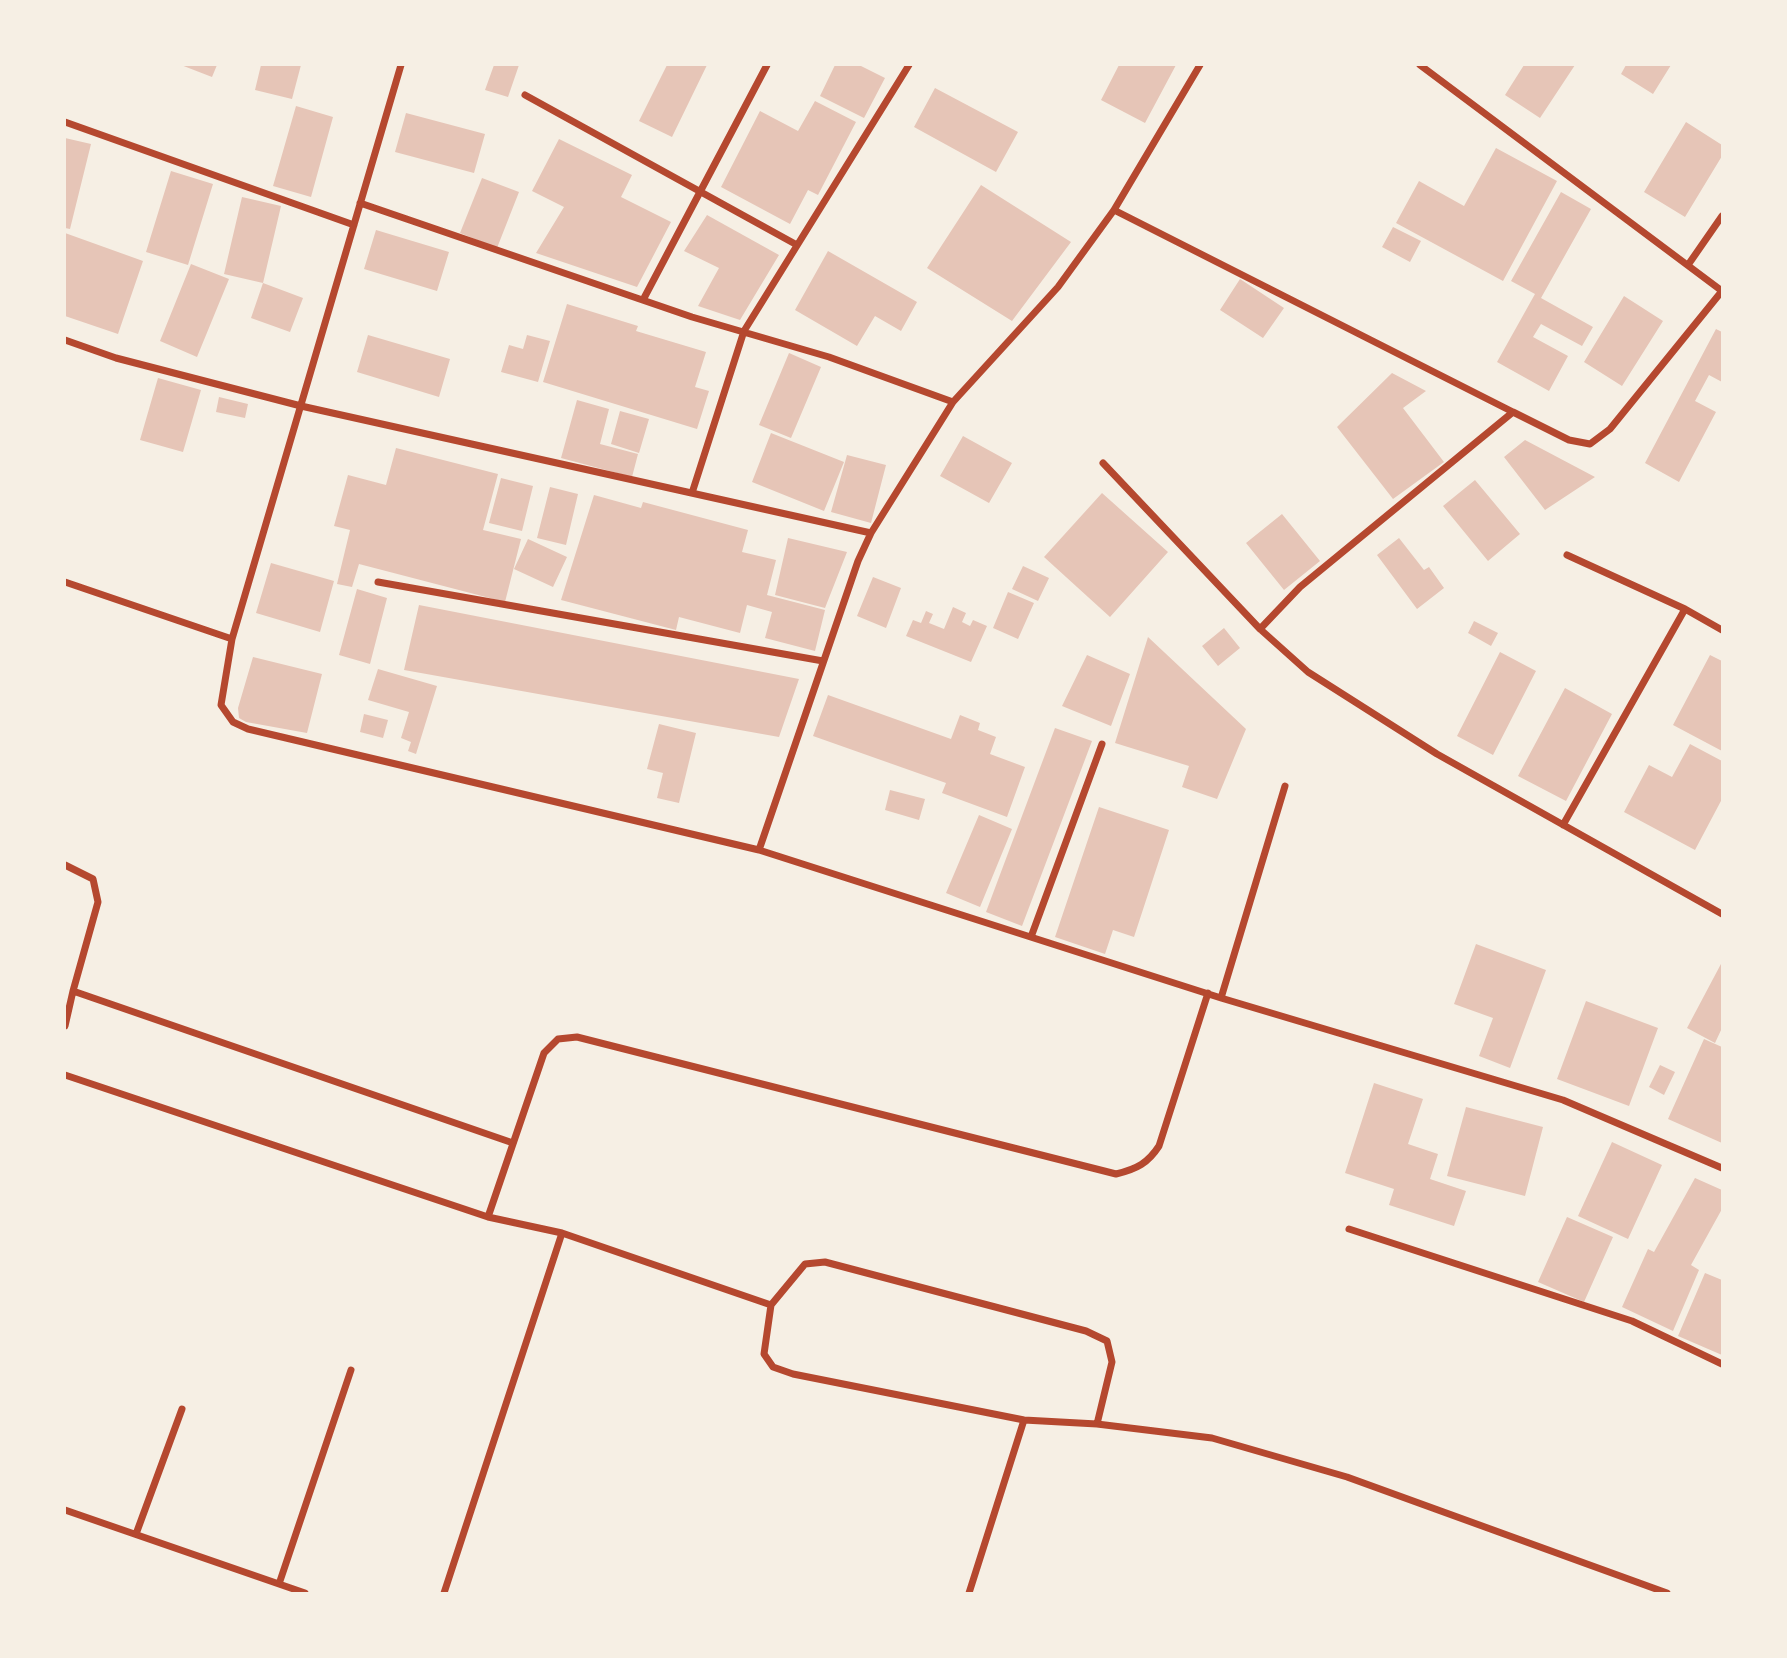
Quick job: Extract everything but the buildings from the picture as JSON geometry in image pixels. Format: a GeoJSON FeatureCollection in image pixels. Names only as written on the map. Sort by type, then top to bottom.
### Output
{"type":"FeatureCollection","features":[{"type":"Feature","properties":{"kind":"street"},"geometry":{"type":"LineString","coordinates":[[401,65],[232,639],[221,705],[233,722],[759,850],[1221,998],[1563,1100],[1722,1168]]}},
{"type":"Feature","properties":{"kind":"street"},"geometry":{"type":"LineString","coordinates":[[643,300],[767,65]]}},
{"type":"Feature","properties":{"kind":"street"},"geometry":{"type":"LineString","coordinates":[[692,493],[744,331],[909,65]]}},
{"type":"Feature","properties":{"kind":"street"},"geometry":{"type":"LineString","coordinates":[[759,850],[858,561],[871,533],[953,402],[1058,287],[1114,210],[1200,65]]}},
{"type":"Feature","properties":{"kind":"street"},"geometry":{"type":"LineString","coordinates":[[1114,210],[1569,440],[1590,444],[1610,429],[1722,291],[1423,66]]}},
{"type":"Feature","properties":{"kind":"street"},"geometry":{"type":"LineString","coordinates":[[525,95],[797,245]]}},
{"type":"Feature","properties":{"kind":"street"},"geometry":{"type":"LineString","coordinates":[[65,122],[354,225]]}},
{"type":"Feature","properties":{"kind":"street"},"geometry":{"type":"LineString","coordinates":[[360,203],[953,402]]}},
{"type":"Feature","properties":{"kind":"street"},"geometry":{"type":"LineString","coordinates":[[1688,265],[1722,216]]}},
{"type":"Feature","properties":{"kind":"street"},"geometry":{"type":"LineString","coordinates":[[65,340],[116,358],[301,406],[871,533]]}},
{"type":"Feature","properties":{"kind":"street"},"geometry":{"type":"LineString","coordinates":[[1259,629],[1300,587],[1513,412]]}},
{"type":"Feature","properties":{"kind":"street"},"geometry":{"type":"LineString","coordinates":[[1103,463],[1259,629],[1308,672],[1437,754],[1722,914]]}},
{"type":"Feature","properties":{"kind":"street"},"geometry":{"type":"LineString","coordinates":[[1567,555],[1685,609],[1722,630]]}},
{"type":"Feature","properties":{"kind":"street"},"geometry":{"type":"LineString","coordinates":[[65,582],[232,639]]}},
{"type":"Feature","properties":{"kind":"street"},"geometry":{"type":"LineString","coordinates":[[378,582],[823,661]]}},
{"type":"Feature","properties":{"kind":"street"},"geometry":{"type":"LineString","coordinates":[[1563,825],[1685,609]]}},
{"type":"Feature","properties":{"kind":"street"},"geometry":{"type":"LineString","coordinates":[[1031,937],[1102,744]]}},
{"type":"Feature","properties":{"kind":"street"},"geometry":{"type":"LineString","coordinates":[[1221,998],[1285,786]]}},
{"type":"Feature","properties":{"kind":"street"},"geometry":{"type":"LineString","coordinates":[[65,865],[93,879],[98,902],[65,1026]]}},
{"type":"Feature","properties":{"kind":"street"},"geometry":{"type":"LineString","coordinates":[[74,991],[513,1143]]}},
{"type":"Feature","properties":{"kind":"street"},"geometry":{"type":"LineString","coordinates":[[488,1217],[544,1053],[558,1039],[577,1037],[1116,1174],[1149,1161],[1159,1146],[1208,993]]}},
{"type":"Feature","properties":{"kind":"street"},"geometry":{"type":"LineString","coordinates":[[65,1075],[488,1217],[562,1233],[771,1305]]}},
{"type":"Feature","properties":{"kind":"street"},"geometry":{"type":"LineString","coordinates":[[1349,1229],[1620,1317],[1722,1364]]}},
{"type":"Feature","properties":{"kind":"street"},"geometry":{"type":"LineString","coordinates":[[444,1593],[562,1233]]}},
{"type":"Feature","properties":{"kind":"street"},"geometry":{"type":"LineString","coordinates":[[1097,1424],[1112,1362],[1107,1341],[1086,1331],[825,1262],[805,1264],[771,1305],[764,1354],[773,1367],[793,1374],[1024,1420],[1097,1424],[1212,1438],[1347,1477],[1667,1593]]}},
{"type":"Feature","properties":{"kind":"street"},"geometry":{"type":"LineString","coordinates":[[279,1584],[351,1370]]}},
{"type":"Feature","properties":{"kind":"street"},"geometry":{"type":"LineString","coordinates":[[136,1534],[182,1409]]}},
{"type":"Feature","properties":{"kind":"street"},"geometry":{"type":"LineString","coordinates":[[969,1593],[1024,1420]]}},
{"type":"Feature","properties":{"kind":"street"},"geometry":{"type":"LineString","coordinates":[[65,1510],[305,1593]]}}]}
